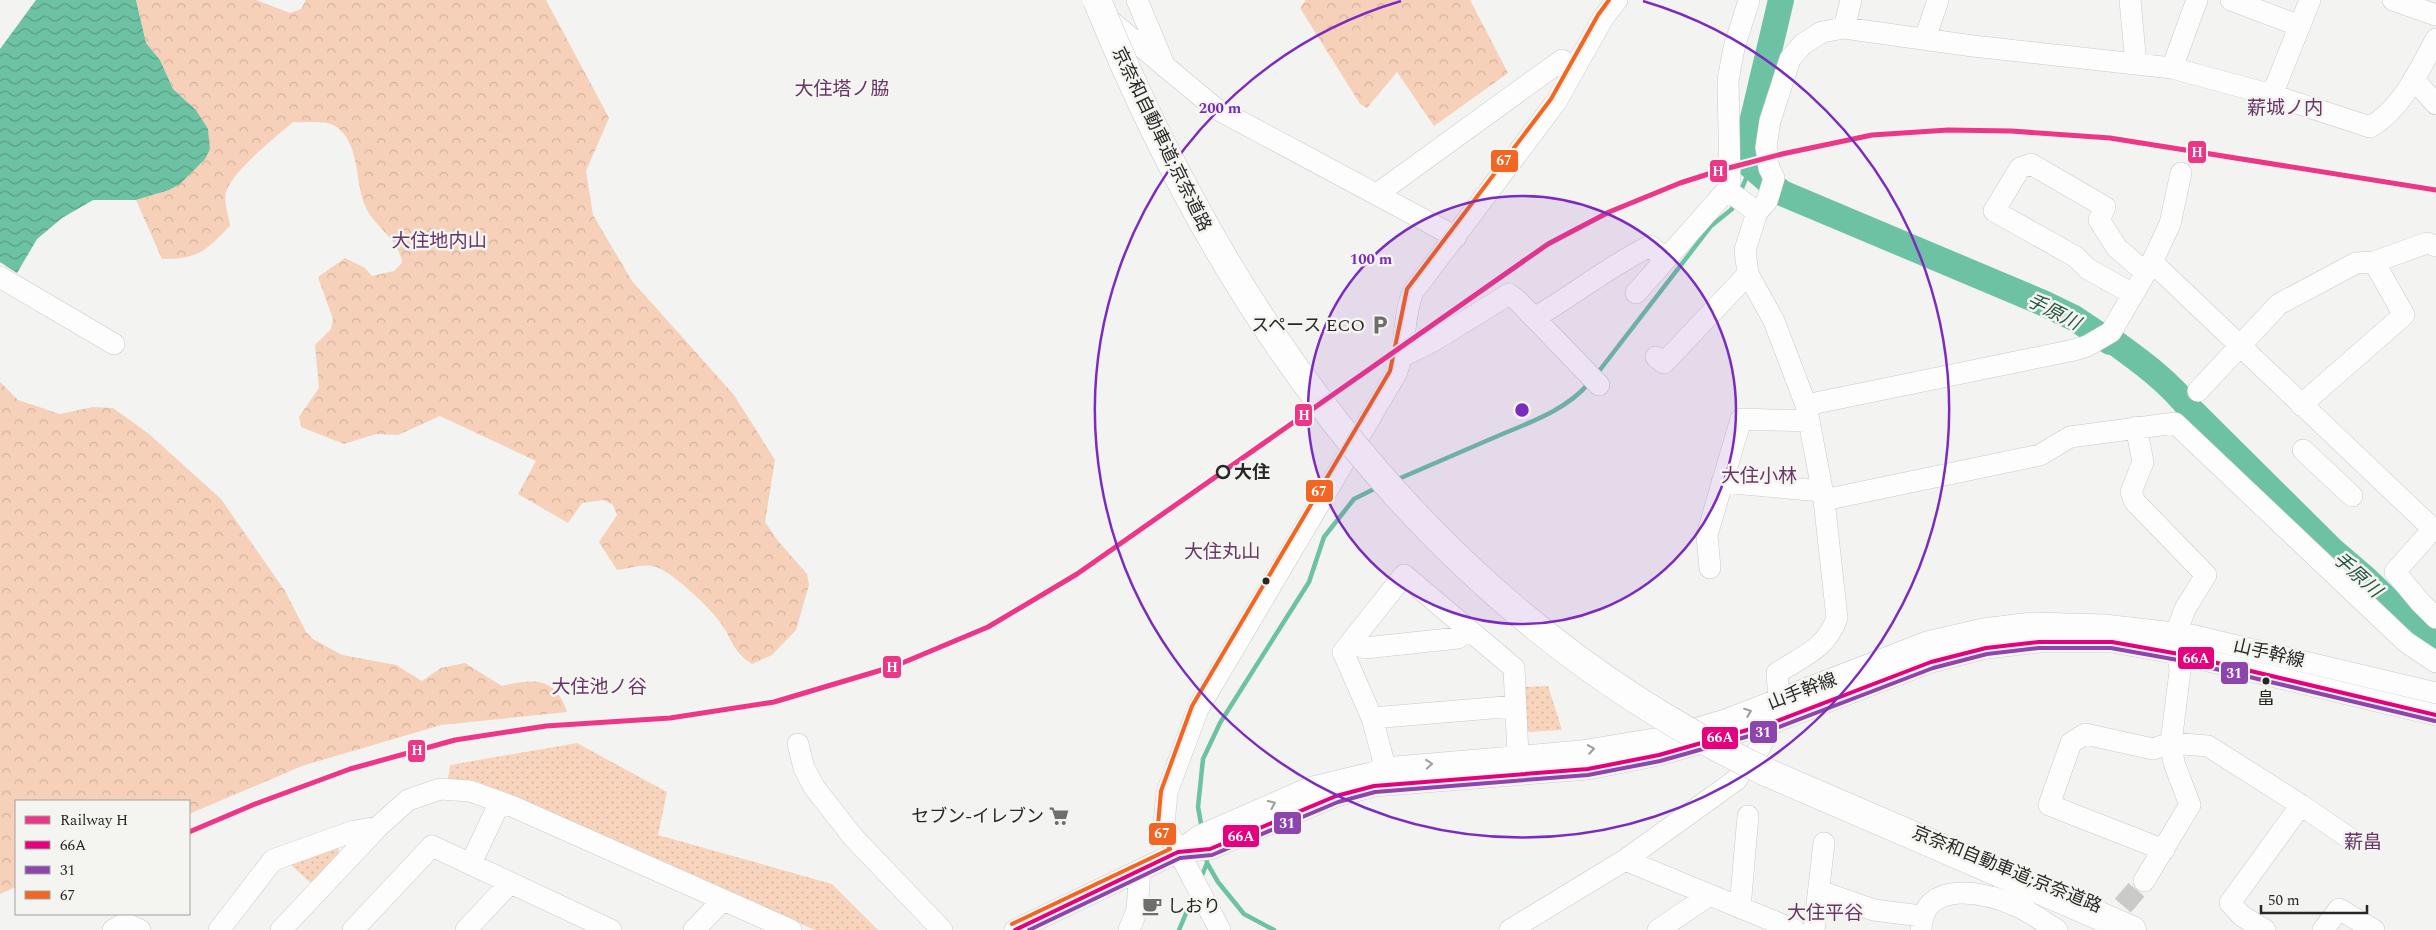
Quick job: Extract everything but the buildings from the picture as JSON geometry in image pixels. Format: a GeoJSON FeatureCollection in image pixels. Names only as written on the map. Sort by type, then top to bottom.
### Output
{"type":"FeatureCollection","features":[{"type":"Feature","properties":{"kind":"highway","name":"京奈和自動車道;京奈道路"},"geometry":{"type":"LineString","coordinates":[[1097,0],[1150,123],[1210,236],[1274,339],[1305,383],[1378,475],[1412,513],[1482,582],[1579,661],[1678,726],[1766,772],[1886,822],[2132,930]]}},
{"type":"Feature","properties":{"kind":"highway","name":"京奈和自動車道;京奈道路"},"geometry":{"type":"LineString","coordinates":[[1886,822],[1983,856],[2154,930]]}},
{"type":"Feature","properties":{"kind":"street"},"geometry":{"type":"LineString","coordinates":[[1086,0],[1166,69],[1215,108],[1456,237]]}},
{"type":"Feature","properties":{"kind":"street"},"geometry":{"type":"LineString","coordinates":[[1137,0],[1166,69]]}},
{"type":"Feature","properties":{"kind":"street"},"geometry":{"type":"LineString","coordinates":[[1220,930],[1197,888],[1187,848],[1164,824],[1167,792],[1198,709],[1387,392],[1403,356],[1406,308],[1413,292],[1556,102],[1603,18],[1617,0]]}},
{"type":"Feature","properties":{"kind":"street"},"geometry":{"type":"LineString","coordinates":[[1510,930],[1625,860],[1736,780],[1759,749],[1772,723],[1779,700],[1777,673],[1822,644],[1832,634],[1837,618],[1823,496],[1808,413],[1774,321],[1748,274],[1745,250],[1745,200],[1730,181],[1728,80],[1734,48],[1749,0]]}},
{"type":"Feature","properties":{"kind":"street"},"geometry":{"type":"LineString","coordinates":[[1844,28],[1851,0]]}},
{"type":"Feature","properties":{"kind":"street"},"geometry":{"type":"LineString","coordinates":[[1925,39],[1938,0]]}},
{"type":"Feature","properties":{"kind":"street"},"geometry":{"type":"LineString","coordinates":[[2130,0],[2136,64]]}},
{"type":"Feature","properties":{"kind":"street"},"geometry":{"type":"LineString","coordinates":[[2172,68],[2197,0]]}},
{"type":"Feature","properties":{"kind":"street"},"geometry":{"type":"LineString","coordinates":[[2232,0],[2300,26]]}},
{"type":"Feature","properties":{"kind":"street"},"geometry":{"type":"LineString","coordinates":[[2272,95],[2310,0]]}},
{"type":"Feature","properties":{"kind":"street"},"geometry":{"type":"LineString","coordinates":[[2393,0],[2436,16]]}},
{"type":"Feature","properties":{"kind":"street"},"geometry":{"type":"LineString","coordinates":[[1636,293],[1666,259],[1774,178],[1768,161],[1770,120],[1790,59],[1803,44],[1822,32],[1844,28],[1973,46],[2172,68],[2272,95],[2370,127],[2385,119],[2414,80],[2436,39]]}},
{"type":"Feature","properties":{"kind":"street"},"geometry":{"type":"LineString","coordinates":[[1377,194],[1562,60]]}},
{"type":"Feature","properties":{"kind":"street"},"geometry":{"type":"LineString","coordinates":[[2414,80],[2436,104]]}},
{"type":"Feature","properties":{"kind":"street"},"geometry":{"type":"LineString","coordinates":[[2134,294],[2088,269],[2076,257],[1994,211],[2020,168],[2031,164],[2105,207],[2099,220],[2117,248],[2149,268],[2239,346],[2350,452],[2434,528],[2395,572],[2436,618]]}},
{"type":"Feature","properties":{"kind":"street"},"geometry":{"type":"LineString","coordinates":[[1710,568],[1707,534],[1741,419],[1808,413],[1839,400],[2086,346],[2111,332],[2149,268],[2170,224],[2181,173]]}},
{"type":"Feature","properties":{"kind":"street"},"geometry":{"type":"LineString","coordinates":[[2198,391],[2279,304],[2356,263],[2374,262],[2427,243],[2436,246]]}},
{"type":"Feature","properties":{"kind":"street"},"geometry":{"type":"LineString","coordinates":[[1534,318],[1572,296],[1624,258],[1650,246],[1666,259]]}},
{"type":"Feature","properties":{"kind":"street"},"geometry":{"type":"LineString","coordinates":[[2301,405],[2404,315],[2374,262]]}},
{"type":"Feature","properties":{"kind":"street"},"geometry":{"type":"LineString","coordinates":[[1656,357],[1664,362],[1748,274]]}},
{"type":"Feature","properties":{"kind":"street"},"geometry":{"type":"LineString","coordinates":[[0,277],[114,344]]}},
{"type":"Feature","properties":{"kind":"street"},"geometry":{"type":"LineString","coordinates":[[1403,356],[1435,340],[1509,294],[1592,378]]}},
{"type":"Feature","properties":{"kind":"street"},"geometry":{"type":"LineString","coordinates":[[1722,482],[1823,496],[2040,455],[2070,437],[2175,423],[2406,642],[2436,662]]}},
{"type":"Feature","properties":{"kind":"street"},"geometry":{"type":"LineString","coordinates":[[2136,427],[2143,462],[2131,492],[2135,502],[2206,575],[2184,609],[2176,632],[2180,670],[2171,743],[2174,763],[2190,805],[2144,881]]}},
{"type":"Feature","properties":{"kind":"street"},"geometry":{"type":"LineString","coordinates":[[2303,450],[2352,496]]}},
{"type":"Feature","properties":{"kind":"street"},"geometry":{"type":"LineString","coordinates":[[2328,474],[2350,452]]}},
{"type":"Feature","properties":{"kind":"street"},"geometry":{"type":"LineString","coordinates":[[1386,770],[1372,718],[1343,652],[1404,575],[1514,668],[1518,756]]}},
{"type":"Feature","properties":{"kind":"street","name":"山手幹線"},"geometry":{"type":"LineString","coordinates":[[1230,832],[1309,788],[1386,770],[1581,751],[1672,736],[1728,720],[1927,642],[1983,629],[2032,623],[2104,625],[2176,632],[2436,693]]}},
{"type":"Feature","properties":{"kind":"street"},"geometry":{"type":"LineString","coordinates":[[1351,643],[1365,648],[1458,638],[1468,630]]}},
{"type":"Feature","properties":{"kind":"street","name":"山手幹線"},"geometry":{"type":"LineString","coordinates":[[1015,930],[1187,848],[1336,796],[1374,786],[1588,769],[1659,755],[1772,723],[1931,662],[1986,648],[2073,641],[2112,642],[2179,654],[2436,715]]}},
{"type":"Feature","properties":{"kind":"street"},"geometry":{"type":"LineString","coordinates":[[1372,718],[1516,706]]}},
{"type":"Feature","properties":{"kind":"street"},"geometry":{"type":"LineString","coordinates":[[2164,850],[2049,805],[2071,743],[2085,734],[2153,749],[2171,743],[2208,746],[2352,840]]}},
{"type":"Feature","properties":{"kind":"street"},"geometry":{"type":"LineString","coordinates":[[798,744],[804,768],[814,787],[831,809],[853,837],[942,930]]}},
{"type":"Feature","properties":{"kind":"street"},"geometry":{"type":"LineString","coordinates":[[282,930],[378,827],[408,800],[440,790],[470,791],[500,802],[792,930]]}},
{"type":"Feature","properties":{"kind":"street"},"geometry":{"type":"LineString","coordinates":[[471,863],[500,802]]}},
{"type":"Feature","properties":{"kind":"street"},"geometry":{"type":"LineString","coordinates":[[2266,930],[2242,916],[2230,903],[2301,805]]}},
{"type":"Feature","properties":{"kind":"street"},"geometry":{"type":"LineString","coordinates":[[1740,908],[1748,816]]}},
{"type":"Feature","properties":{"kind":"street"},"geometry":{"type":"LineString","coordinates":[[219,930],[273,860],[354,831],[378,827]]}},
{"type":"Feature","properties":{"kind":"street"},"geometry":{"type":"LineString","coordinates":[[1814,930],[1824,843]]}},
{"type":"Feature","properties":{"kind":"street"},"geometry":{"type":"LineString","coordinates":[[353,930],[432,846],[510,883],[583,925],[611,930]]}},
{"type":"Feature","properties":{"kind":"street"},"geometry":{"type":"LineString","coordinates":[[1625,860],[1708,896],[1795,930]]}},
{"type":"Feature","properties":{"kind":"street"},"geometry":{"type":"LineString","coordinates":[[1130,930],[1137,910],[1140,871]]}},
{"type":"Feature","properties":{"kind":"street"},"geometry":{"type":"LineString","coordinates":[[466,930],[510,883]]}},
{"type":"Feature","properties":{"kind":"street"},"geometry":{"type":"LineString","coordinates":[[1818,891],[1874,910],[1921,923],[1938,896],[1954,892],[1992,898],[2018,906],[2057,930]]}},
{"type":"Feature","properties":{"kind":"street"},"geometry":{"type":"LineString","coordinates":[[1667,928],[1708,896]]}},
{"type":"Feature","properties":{"kind":"street"},"geometry":{"type":"LineString","coordinates":[[694,930],[722,900]]}},
{"type":"Feature","properties":{"kind":"street"},"geometry":{"type":"LineString","coordinates":[[2323,930],[2339,909],[2374,930]]}},
{"type":"Feature","properties":{"kind":"street"},"geometry":{"type":"LineString","coordinates":[[113,930],[125,923],[140,930]]}},
{"type":"Feature","properties":{"kind":"shaded area"},"geometry":{"type":"Polygon","coordinates":[[[1548,686],[1562,730],[1527,732],[1524,687],[1548,686]]]}},
{"type":"Feature","properties":{"kind":"shaded area"},"geometry":{"type":"Polygon","coordinates":[[[577,743],[667,792],[658,835],[832,884],[878,930],[815,930],[479,782],[448,779],[450,765],[577,743]]]}},
{"type":"Feature","properties":{"kind":"shaded area"},"geometry":{"type":"Polygon","coordinates":[[[338,845],[339,854],[312,884],[289,863],[338,845]]]}},
{"type":"Feature","properties":{"kind":"green space"},"geometry":{"type":"Polygon","coordinates":[[[136,0],[256,0],[290,13],[301,9],[306,0],[546,0],[609,118],[586,171],[593,215],[632,281],[734,395],[775,460],[765,522],[778,541],[807,574],[809,585],[796,630],[772,655],[752,664],[745,659],[736,649],[720,622],[707,607],[688,589],[659,568],[643,566],[617,570],[599,542],[617,515],[613,505],[604,500],[582,503],[568,523],[518,494],[536,461],[440,416],[398,435],[376,434],[344,444],[301,427],[299,417],[319,388],[315,345],[331,329],[333,319],[318,277],[345,258],[365,268],[372,276],[394,271],[402,263],[397,247],[374,220],[365,206],[354,154],[345,136],[338,128],[329,123],[293,122],[255,155],[230,184],[225,200],[230,226],[214,242],[200,252],[185,258],[162,259],[136,200],[169,190],[210,149],[208,129],[196,110],[173,89],[160,60],[146,43],[136,0]]]}},
{"type":"Feature","properties":{"kind":"green space"},"geometry":{"type":"Polygon","coordinates":[[[1306,0],[1470,0],[1508,73],[1434,126],[1397,72],[1367,108],[1360,104],[1300,8],[1306,0]]]}},
{"type":"Feature","properties":{"kind":"green space"},"geometry":{"type":"Polygon","coordinates":[[[0,382],[18,400],[60,414],[93,407],[113,408],[149,434],[221,499],[285,591],[306,632],[313,639],[342,655],[396,665],[422,681],[441,668],[465,663],[502,686],[524,682],[542,683],[550,686],[556,692],[567,712],[441,725],[302,766],[190,814],[190,800],[15,800],[15,887],[0,894],[0,382]]]}},
{"type":"Feature","properties":{"kind":"water"},"geometry":{"type":"Polygon","coordinates":[[[36,0],[136,0],[146,43],[160,60],[173,89],[196,110],[208,129],[210,149],[205,159],[180,184],[169,190],[136,200],[93,200],[62,218],[37,239],[17,273],[0,262],[0,49],[36,0]]]}},
{"type":"Feature","properties":{"kind":"waterway","name":"手原川"},"geometry":{"type":"LineString","coordinates":[[1781,0],[1751,127],[1751,166],[1782,193],[2043,303],[2074,318],[2110,342],[2114,342],[2165,382],[2331,549],[2401,613],[2436,639]]}},
{"type":"Feature","properties":{"kind":"waterway"},"geometry":{"type":"LineString","coordinates":[[1740,193],[1751,166]]}},
{"type":"Feature","properties":{"kind":"waterway"},"geometry":{"type":"LineString","coordinates":[[1596,375],[1711,226],[1732,209],[1735,202]]}},
{"type":"Feature","properties":{"kind":"waterway"},"geometry":{"type":"LineString","coordinates":[[1396,480],[1544,416],[1580,393],[1589,383]]}},
{"type":"Feature","properties":{"kind":"waterway"},"geometry":{"type":"LineString","coordinates":[[1202,829],[1198,807],[1203,759],[1220,723],[1309,582],[1324,537],[1354,499],[1380,486]]}},
{"type":"Feature","properties":{"kind":"waterway"},"geometry":{"type":"LineString","coordinates":[[1201,878],[1207,863],[1206,854]]}},
{"type":"Feature","properties":{"kind":"waterway"},"geometry":{"type":"LineString","coordinates":[[1207,863],[1218,882],[1244,914],[1274,930]]}},
{"type":"Feature","properties":{"kind":"waterway"},"geometry":{"type":"LineString","coordinates":[[1179,930],[1194,894]]}},
{"type":"Feature","properties":{"kind":"tunnel"},"geometry":{"type":"LineString","coordinates":[[2102,930],[2144,881]]}},
{"type":"Feature","properties":{"kind":"rail line","name":"H"},"geometry":{"type":"LineString","coordinates":[[190,832],[255,804],[350,769],[455,740],[546,726],[670,718],[774,702],[895,666],[988,627],[1077,574],[1548,244],[1609,212],[1680,183],[1721,170],[1782,154],[1872,135],[1948,130],[2011,131],[2110,138],[2436,190]]}},
{"type":"Feature","properties":{"kind":"transit line","name":"67"},"geometry":{"type":"LineString","coordinates":[[1012,924],[1170,849],[1158,825],[1161,791],[1192,706],[1390,371],[1407,289],[1551,99],[1598,15],[1609,0]]}},
{"type":"Feature","properties":{"kind":"transit line","name":"66A"},"geometry":{"type":"LineString","coordinates":[[1015,930],[1178,852],[1210,849],[1336,796],[1374,786],[1588,769],[1659,755],[1772,723],[1931,662],[1986,648],[2039,642],[2112,642],[2179,654],[2436,715]]}},
{"type":"Feature","properties":{"kind":"transit line","name":"31"},"geometry":{"type":"LineString","coordinates":[[1029,930],[1180,858],[1212,855],[1338,802],[1375,792],[1588,775],[1660,761],[1774,729],[1933,668],[1987,654],[2039,648],[2111,648],[2178,660],[2435,721]]}},
{"type":"Feature","properties":{"kind":"place","name":"スペース ECO"},"geometry":{"type":"Point","coordinates":[1380,325]}},
{"type":"Feature","properties":{"kind":"place","name":"大住"},"geometry":{"type":"Point","coordinates":[1223,472]}},
{"type":"Feature","properties":{"kind":"place","name":"畠"},"geometry":{"type":"Point","coordinates":[2266,681]}},
{"type":"Feature","properties":{"kind":"place","name":"セブン-イレブン"},"geometry":{"type":"Point","coordinates":[1059,816]}},
{"type":"Feature","properties":{"kind":"place","name":"しおり"},"geometry":{"type":"Point","coordinates":[1152,906]}},
{"type":"Feature","properties":{"kind":"district","name":"大住塔ノ脇"},"geometry":{"type":"Point","coordinates":[842,88]}},
{"type":"Feature","properties":{"kind":"district","name":"薪城ノ内"},"geometry":{"type":"Point","coordinates":[2285,107]}},
{"type":"Feature","properties":{"kind":"district","name":"大住地内山"},"geometry":{"type":"Point","coordinates":[439,240]}},
{"type":"Feature","properties":{"kind":"district","name":"大住小林"},"geometry":{"type":"Point","coordinates":[1759,475]}},
{"type":"Feature","properties":{"kind":"district","name":"大住丸山"},"geometry":{"type":"Point","coordinates":[1222,551]}},
{"type":"Feature","properties":{"kind":"district","name":"大住池ノ谷"},"geometry":{"type":"Point","coordinates":[599,686]}},
{"type":"Feature","properties":{"kind":"district","name":"薪畠"},"geometry":{"type":"Point","coordinates":[2363,841]}},
{"type":"Feature","properties":{"kind":"district","name":"大住平谷"},"geometry":{"type":"Point","coordinates":[1825,912]}}]}
